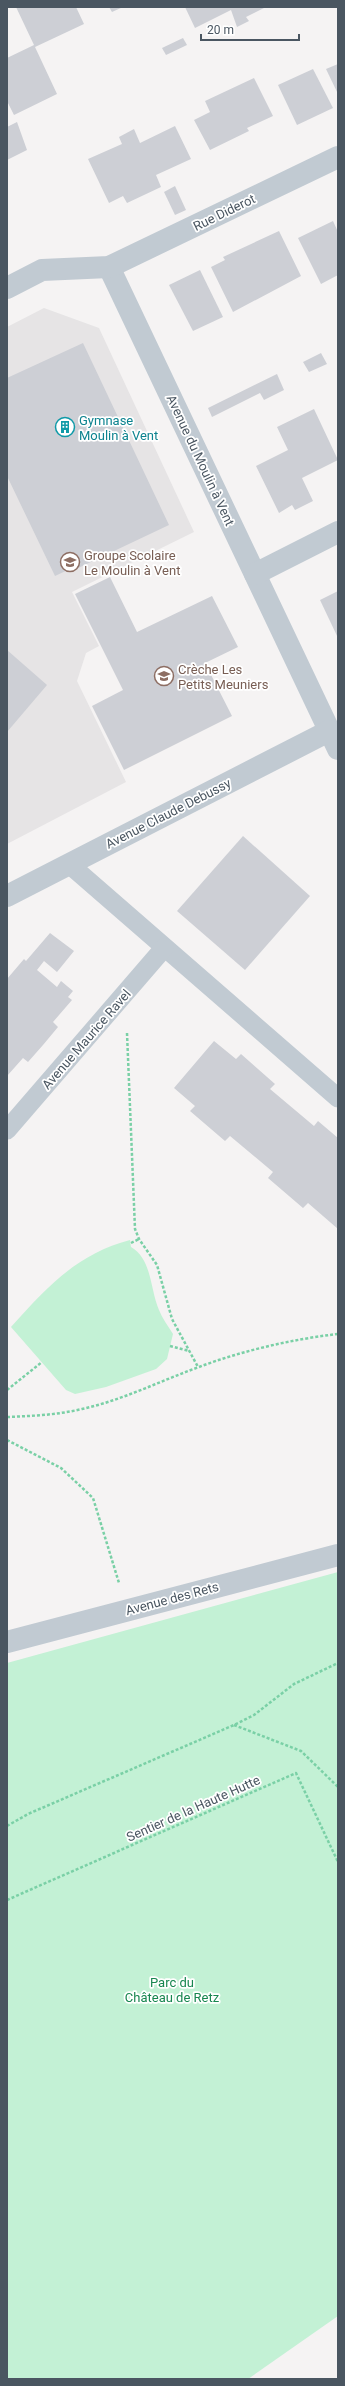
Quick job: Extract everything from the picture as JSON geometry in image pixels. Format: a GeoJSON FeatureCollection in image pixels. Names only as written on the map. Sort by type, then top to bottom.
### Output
{"type":"FeatureCollection","features":[{"type":"Feature","properties":{"kind":"street","name":"Rue Diderot"},"geometry":{"type":"LineString","coordinates":[[109,267],[338,157]]}},
{"type":"Feature","properties":{"kind":"street"},"geometry":{"type":"LineString","coordinates":[[7,288],[42,270],[109,267]]}},
{"type":"Feature","properties":{"kind":"street","name":"Avenue du Moulin à Vent"},"geometry":{"type":"LineString","coordinates":[[109,267],[334,740]]}},
{"type":"Feature","properties":{"kind":"street"},"geometry":{"type":"LineString","coordinates":[[255,574],[338,532]]}},
{"type":"Feature","properties":{"kind":"street","name":"Avenue Claude Debussy"},"geometry":{"type":"LineString","coordinates":[[7,896],[69,864],[334,740]]}},
{"type":"Feature","properties":{"kind":"street","name":"Avenue des Rets"},"geometry":{"type":"LineString","coordinates":[[7,1642],[338,1555]]}},
{"type":"Feature","properties":{"kind":"lane"},"geometry":{"type":"LineString","coordinates":[[69,864],[338,1098]]}},
{"type":"Feature","properties":{"kind":"lane","name":"Avenue Maurice Ravel"},"geometry":{"type":"LineString","coordinates":[[7,1130],[164,948]]}},
{"type":"Feature","properties":{"kind":"path"},"geometry":{"type":"LineString","coordinates":[[125,994],[135,1229],[139,1239],[157,1265],[172,1319],[198,1367]]}},
{"type":"Feature","properties":{"kind":"path"},"geometry":{"type":"LineString","coordinates":[[131,1243],[139,1239]]}},
{"type":"Feature","properties":{"kind":"path"},"geometry":{"type":"LineString","coordinates":[[7,1417],[47,1415],[83,1409],[132,1394],[198,1367],[240,1354],[306,1339],[338,1334]]}},
{"type":"Feature","properties":{"kind":"path"},"geometry":{"type":"LineString","coordinates":[[170,1346],[189,1351]]}},
{"type":"Feature","properties":{"kind":"path"},"geometry":{"type":"LineString","coordinates":[[7,1390],[42,1362]]}},
{"type":"Feature","properties":{"kind":"path"},"geometry":{"type":"LineString","coordinates":[[7,1440],[61,1468],[93,1498],[127,1610]]}},
{"type":"Feature","properties":{"kind":"path"},"geometry":{"type":"LineString","coordinates":[[7,1826],[28,1814],[234,1725],[254,1715],[294,1684],[338,1663]]}},
{"type":"Feature","properties":{"kind":"path"},"geometry":{"type":"LineString","coordinates":[[234,1725],[301,1751],[338,1787]]}},
{"type":"Feature","properties":{"kind":"path","name":"Sentier de la Haute Hutte"},"geometry":{"type":"LineString","coordinates":[[7,1900],[296,1773],[338,1862]]}},
{"type":"Feature","properties":{"kind":"shaded area","name":"Groupe Scolaire Le Moulin à Vent"},"geometry":{"type":"Polygon","coordinates":[[[44,308],[99,328],[194,532],[72,592],[99,646],[86,653],[77,681],[126,782],[7,844],[7,327],[44,308]]]}},
{"type":"Feature","properties":{"kind":"green space"},"geometry":{"type":"Polygon","coordinates":[[[130,1240],[131,1247],[138,1252],[147,1267],[159,1310],[173,1334],[167,1359],[156,1369],[106,1387],[75,1394],[66,1390],[11,1327],[37,1298],[79,1263],[111,1246],[130,1240]]]}},
{"type":"Feature","properties":{"kind":"green space","name":"Parc du Château de Retz"},"geometry":{"type":"Polygon","coordinates":[[[338,1572],[338,2316],[248,2379],[7,2379],[7,1663],[338,1572]]]}},
{"type":"Feature","properties":{"kind":"building"},"geometry":{"type":"Polygon","coordinates":[[[16,7],[76,7],[84,24],[35,47],[57,94],[14,115],[7,101],[7,58],[34,45],[16,7]]]}},
{"type":"Feature","properties":{"kind":"building"},"geometry":{"type":"Polygon","coordinates":[[[109,7],[123,7],[112,12],[109,7]]]}},
{"type":"Feature","properties":{"kind":"building"},"geometry":{"type":"Polygon","coordinates":[[[185,7],[266,7],[246,17],[249,21],[237,27],[231,10],[195,28],[185,7]]]}},
{"type":"Feature","properties":{"kind":"building"},"geometry":{"type":"Polygon","coordinates":[[[183,38],[187,45],[166,55],[162,48],[183,38]]]}},
{"type":"Feature","properties":{"kind":"building"},"geometry":{"type":"Polygon","coordinates":[[[338,64],[338,94],[326,69],[338,64]]]}},
{"type":"Feature","properties":{"kind":"building"},"geometry":{"type":"Polygon","coordinates":[[[313,69],[333,108],[297,125],[278,85],[313,69]]]}},
{"type":"Feature","properties":{"kind":"building"},"geometry":{"type":"Polygon","coordinates":[[[254,78],[273,116],[247,128],[249,131],[210,150],[194,120],[210,112],[205,101],[254,78]]]}},
{"type":"Feature","properties":{"kind":"building"},"geometry":{"type":"Polygon","coordinates":[[[17,122],[27,150],[7,160],[7,127],[17,122]]]}},
{"type":"Feature","properties":{"kind":"building"},"geometry":{"type":"Polygon","coordinates":[[[175,126],[191,159],[156,175],[161,187],[127,203],[123,196],[109,203],[88,159],[122,144],[119,137],[134,129],[140,143],[175,126]]]}},
{"type":"Feature","properties":{"kind":"building"},"geometry":{"type":"Polygon","coordinates":[[[175,186],[186,210],[175,215],[164,192],[175,186]]]}},
{"type":"Feature","properties":{"kind":"building"},"geometry":{"type":"Polygon","coordinates":[[[333,221],[338,232],[338,275],[321,284],[298,238],[333,221]]]}},
{"type":"Feature","properties":{"kind":"building"},"geometry":{"type":"Polygon","coordinates":[[[279,231],[301,276],[233,312],[211,267],[225,260],[223,257],[279,231]]]}},
{"type":"Feature","properties":{"kind":"building"},"geometry":{"type":"Polygon","coordinates":[[[200,270],[223,317],[193,331],[169,285],[200,270]]]}},
{"type":"Feature","properties":{"kind":"building","name":"Gymnase Moulin à Vent"},"geometry":{"type":"Polygon","coordinates":[[[83,343],[169,525],[74,570],[72,568],[55,576],[7,476],[7,378],[83,343]]]}},
{"type":"Feature","properties":{"kind":"building"},"geometry":{"type":"Polygon","coordinates":[[[321,353],[327,364],[309,372],[303,362],[321,353]]]}},
{"type":"Feature","properties":{"kind":"building"},"geometry":{"type":"Polygon","coordinates":[[[277,374],[284,390],[264,400],[260,393],[212,417],[208,408],[277,374]]]}},
{"type":"Feature","properties":{"kind":"building"},"geometry":{"type":"Polygon","coordinates":[[[314,409],[338,460],[302,478],[313,501],[295,510],[292,505],[279,513],[256,466],[288,450],[277,427],[314,409]]]}},
{"type":"Feature","properties":{"kind":"building","name":"Crèche Les Petits Meuniers"},"geometry":{"type":"Polygon","coordinates":[[[110,577],[137,632],[212,596],[238,647],[205,663],[232,716],[124,770],[92,706],[123,690],[75,594],[110,577]]]}},
{"type":"Feature","properties":{"kind":"building"},"geometry":{"type":"Polygon","coordinates":[[[338,591],[338,638],[320,600],[338,591]]]}},
{"type":"Feature","properties":{"kind":"building"},"geometry":{"type":"Polygon","coordinates":[[[7,650],[47,685],[7,732],[7,650]]]}},
{"type":"Feature","properties":{"kind":"building"},"geometry":{"type":"Polygon","coordinates":[[[243,836],[310,896],[245,970],[177,911],[243,836]]]}},
{"type":"Feature","properties":{"kind":"building"},"geometry":{"type":"Polygon","coordinates":[[[50,933],[74,951],[57,972],[44,961],[37,970],[57,987],[61,981],[73,991],[68,997],[72,1000],[53,1022],[58,1027],[43,1045],[28,1062],[23,1058],[7,1076],[7,979],[24,959],[26,961],[50,933]]]}},
{"type":"Feature","properties":{"kind":"building"},"geometry":{"type":"Polygon","coordinates":[[[214,1041],[236,1059],[241,1054],[275,1084],[270,1089],[314,1126],[318,1121],[338,1138],[338,1229],[308,1203],[303,1208],[268,1178],[273,1172],[230,1136],[225,1141],[190,1111],[195,1106],[174,1088],[214,1041]]]}},
{"type":"Feature","properties":{"kind":"place","name":"Gymnase Moulin à Vent"},"geometry":{"type":"Point","coordinates":[65,427]}},
{"type":"Feature","properties":{"kind":"place","name":"Groupe Scolaire Le Moulin à Vent"},"geometry":{"type":"Point","coordinates":[70,562]}},
{"type":"Feature","properties":{"kind":"place","name":"Crèche Les Petits Meuniers"},"geometry":{"type":"Point","coordinates":[164,676]}}]}
